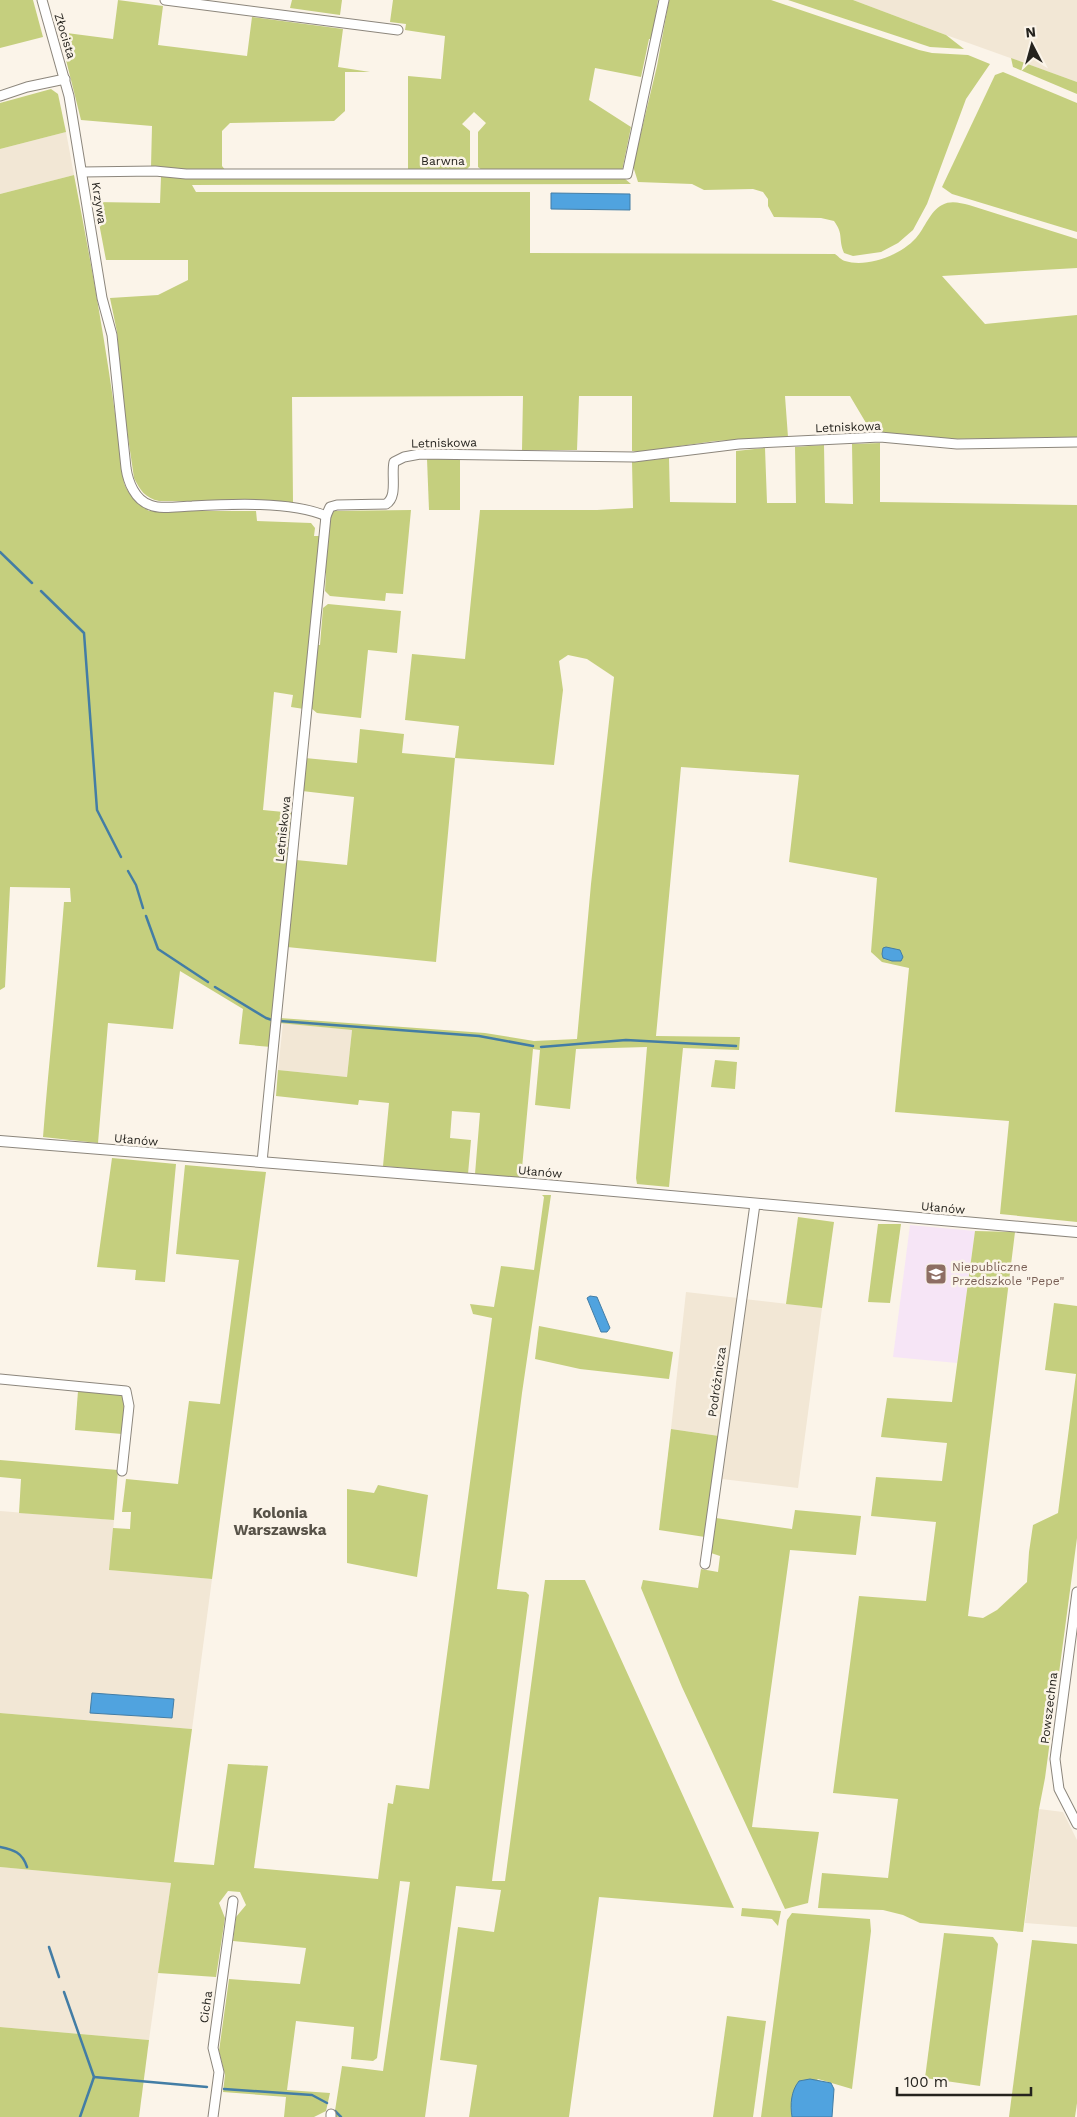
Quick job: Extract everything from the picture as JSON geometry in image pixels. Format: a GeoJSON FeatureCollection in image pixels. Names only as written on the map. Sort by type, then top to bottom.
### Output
{"type":"FeatureCollection","features":[{"type":"Feature","properties":{"kind":"street","name":"Złocista"},"geometry":{"type":"LineString","coordinates":[[42,0],[65,79]]}},
{"type":"Feature","properties":{"kind":"street"},"geometry":{"type":"LineString","coordinates":[[165,0],[398,30]]}},
{"type":"Feature","properties":{"kind":"street","name":"Barwna"},"geometry":{"type":"LineString","coordinates":[[82,172],[130,171],[186,174],[627,174],[664,0]]}},
{"type":"Feature","properties":{"kind":"street"},"geometry":{"type":"LineString","coordinates":[[0,96],[27,87],[65,79]]}},
{"type":"Feature","properties":{"kind":"street","name":"Krzywa"},"geometry":{"type":"LineString","coordinates":[[65,79],[105,315],[112,335],[128,478],[137,494],[148,505],[155,507],[203,505],[293,507],[311,509],[326,516]]}},
{"type":"Feature","properties":{"kind":"street","name":"Letniskowa"},"geometry":{"type":"LineString","coordinates":[[262,1162],[326,516],[330,507],[337,505],[386,504],[393,497],[392,470],[394,462],[404,457],[420,454],[634,457],[738,444],[880,438],[957,444],[1077,442]]}},
{"type":"Feature","properties":{"kind":"street","name":"Ułanów"},"geometry":{"type":"LineString","coordinates":[[0,1141],[1077,1232]]}},
{"type":"Feature","properties":{"kind":"street","name":"Podróżnicza"},"geometry":{"type":"LineString","coordinates":[[705,1564],[755,1204]]}},
{"type":"Feature","properties":{"kind":"street"},"geometry":{"type":"LineString","coordinates":[[0,1379],[126,1391],[129,1406],[122,1471]]}},
{"type":"Feature","properties":{"kind":"street","name":"Powszechna"},"geometry":{"type":"LineString","coordinates":[[1077,1592],[1055,1759],[1059,1790],[1077,1824]]}},
{"type":"Feature","properties":{"kind":"street","name":"Cicha"},"geometry":{"type":"LineString","coordinates":[[212,2117],[219,2072],[213,2048],[233,1901]]}},
{"type":"Feature","properties":{"kind":"shaded area"},"geometry":{"type":"Polygon","coordinates":[[[853,0],[1077,0],[1077,82],[946,35],[853,0]]]}},
{"type":"Feature","properties":{"kind":"shaded area"},"geometry":{"type":"Polygon","coordinates":[[[66,132],[74,175],[0,194],[0,149],[66,132]]]}},
{"type":"Feature","properties":{"kind":"shaded area"},"geometry":{"type":"Polygon","coordinates":[[[283,1023],[352,1030],[347,1077],[278,1070],[283,1023]]]}},
{"type":"Feature","properties":{"kind":"shaded area","name":"Niepubliczne Przedszkole \"Pepe\""},"geometry":{"type":"Polygon","coordinates":[[[910,1225],[975,1231],[957,1363],[893,1357],[910,1225]]]}},
{"type":"Feature","properties":{"kind":"shaded area"},"geometry":{"type":"Polygon","coordinates":[[[686,1292],[738,1298],[719,1436],[671,1429],[686,1292]]]}},
{"type":"Feature","properties":{"kind":"shaded area"},"geometry":{"type":"Polygon","coordinates":[[[744,1299],[822,1308],[798,1488],[722,1479],[744,1299]]]}},
{"type":"Feature","properties":{"kind":"shaded area"},"geometry":{"type":"Polygon","coordinates":[[[0,1511],[114,1520],[110,1570],[212,1579],[192,1729],[0,1713],[0,1511]]]}},
{"type":"Feature","properties":{"kind":"shaded area"},"geometry":{"type":"Polygon","coordinates":[[[1039,1809],[1063,1812],[1077,1840],[1077,1927],[1025,1923],[1039,1809]]]}},
{"type":"Feature","properties":{"kind":"shaded area"},"geometry":{"type":"Polygon","coordinates":[[[0,1867],[171,1883],[149,2040],[0,2027],[0,1867]]]}},
{"type":"Feature","properties":{"kind":"green space"},"geometry":{"type":"Polygon","coordinates":[[[0,0],[33,0],[43,37],[0,48],[0,0]]]}},
{"type":"Feature","properties":{"kind":"green space"},"geometry":{"type":"Polygon","coordinates":[[[118,0],[163,6],[158,45],[247,56],[252,17],[343,29],[338,67],[370,72],[345,72],[345,111],[334,121],[230,123],[222,131],[222,166],[226,171],[179,171],[169,167],[151,167],[152,126],[81,120],[59,32],[113,39],[118,0]]]}},
{"type":"Feature","properties":{"kind":"green space"},"geometry":{"type":"Polygon","coordinates":[[[292,0],[342,0],[340,15],[290,8],[292,0]]]}},
{"type":"Feature","properties":{"kind":"green space"},"geometry":{"type":"Polygon","coordinates":[[[393,0],[658,0],[652,39],[649,39],[641,77],[595,68],[589,100],[631,127],[622,171],[483,171],[478,167],[478,132],[486,123],[474,112],[462,124],[470,131],[470,166],[465,171],[408,171],[408,76],[441,79],[445,36],[405,30],[406,24],[390,22],[393,0]]]}},
{"type":"Feature","properties":{"kind":"green space"},"geometry":{"type":"Polygon","coordinates":[[[669,0],[771,0],[919,50],[932,53],[968,55],[990,64],[966,99],[927,204],[913,230],[898,243],[881,252],[853,256],[844,253],[840,233],[834,221],[821,218],[774,217],[768,206],[768,199],[763,192],[753,189],[704,190],[692,184],[638,182],[633,166],[657,66],[669,0]]]}},
{"type":"Feature","properties":{"kind":"green space"},"geometry":{"type":"Polygon","coordinates":[[[788,0],[853,0],[946,35],[964,49],[930,47],[788,0]]]}},
{"type":"Feature","properties":{"kind":"green space"},"geometry":{"type":"Polygon","coordinates":[[[1011,58],[1077,82],[1077,94],[1013,67],[1011,58]]]}},
{"type":"Feature","properties":{"kind":"green space"},"geometry":{"type":"Polygon","coordinates":[[[1003,72],[1077,103],[1077,232],[952,194],[942,187],[995,75],[1003,72]]]}},
{"type":"Feature","properties":{"kind":"green space"},"geometry":{"type":"Polygon","coordinates":[[[51,89],[58,94],[66,132],[0,149],[0,103],[51,89]]]}},
{"type":"Feature","properties":{"kind":"green space"},"geometry":{"type":"Polygon","coordinates":[[[74,175],[102,328],[124,483],[128,492],[149,511],[256,511],[257,521],[311,523],[315,528],[314,536],[321,536],[304,709],[291,707],[293,695],[274,692],[263,810],[294,813],[271,1047],[239,1044],[243,1009],[180,971],[173,1029],[108,1023],[98,1143],[43,1137],[64,902],[71,902],[70,888],[10,887],[5,987],[0,990],[0,194],[74,175]]]}},
{"type":"Feature","properties":{"kind":"green space"},"geometry":{"type":"Polygon","coordinates":[[[161,177],[624,178],[631,184],[192,185],[196,192],[530,192],[530,253],[835,254],[845,261],[863,263],[893,255],[902,250],[916,238],[934,211],[945,203],[952,202],[969,205],[1077,239],[1077,268],[942,276],[985,324],[1077,315],[1077,437],[947,439],[872,433],[850,396],[785,396],[788,437],[715,441],[638,452],[632,451],[632,396],[579,396],[577,450],[522,450],[523,396],[292,397],[293,502],[154,500],[144,493],[134,478],[122,396],[117,332],[110,298],[158,295],[188,280],[188,260],[106,260],[95,202],[160,203],[161,177]]]}},
{"type":"Feature","properties":{"kind":"green space"},"geometry":{"type":"Polygon","coordinates":[[[880,443],[880,502],[1077,505],[1077,1222],[1000,1214],[1009,1121],[895,1112],[909,968],[882,962],[871,952],[877,878],[789,862],[799,775],[681,767],[656,1036],[740,1037],[739,1050],[683,1048],[669,1187],[637,1184],[636,1178],[647,1047],[576,1049],[570,1109],[535,1105],[540,1050],[533,1049],[521,1179],[475,1174],[480,1113],[452,1111],[450,1138],[471,1140],[468,1174],[383,1166],[389,1103],[359,1100],[358,1105],[276,1096],[278,1070],[347,1077],[352,1030],[279,1023],[280,1018],[485,1033],[534,1041],[577,1039],[591,884],[614,677],[587,659],[568,655],[559,661],[563,690],[554,765],[455,758],[459,726],[405,720],[412,654],[465,659],[480,510],[597,510],[633,508],[632,462],[669,458],[670,502],[736,503],[736,451],[765,448],[767,503],[796,503],[795,447],[824,445],[825,503],[853,504],[852,444],[880,443]]]}},
{"type":"Feature","properties":{"kind":"green space"},"geometry":{"type":"Polygon","coordinates":[[[427,459],[460,459],[460,510],[429,510],[427,459]]]}},
{"type":"Feature","properties":{"kind":"green space"},"geometry":{"type":"Polygon","coordinates":[[[411,510],[403,594],[386,593],[385,601],[330,596],[325,591],[326,573],[323,573],[329,511],[411,510]]]}},
{"type":"Feature","properties":{"kind":"green space"},"geometry":{"type":"Polygon","coordinates":[[[328,604],[401,611],[397,653],[368,650],[361,718],[317,713],[311,708],[316,645],[320,645],[323,608],[328,604]]]}},
{"type":"Feature","properties":{"kind":"green space"},"geometry":{"type":"Polygon","coordinates":[[[360,729],[404,734],[402,753],[455,758],[436,962],[287,947],[296,860],[347,865],[354,797],[302,791],[305,758],[357,763],[360,729]]]}},
{"type":"Feature","properties":{"kind":"green space"},"geometry":{"type":"Polygon","coordinates":[[[715,1060],[737,1062],[735,1089],[711,1087],[715,1060]]]}},
{"type":"Feature","properties":{"kind":"green space"},"geometry":{"type":"Polygon","coordinates":[[[112,1158],[176,1164],[165,1282],[135,1280],[136,1270],[97,1267],[112,1158]]]}},
{"type":"Feature","properties":{"kind":"green space"},"geometry":{"type":"Polygon","coordinates":[[[185,1165],[266,1172],[212,1579],[109,1570],[113,1528],[130,1529],[131,1512],[122,1512],[126,1479],[178,1484],[189,1401],[220,1404],[239,1260],[176,1254],[185,1165]]]}},
{"type":"Feature","properties":{"kind":"green space"},"geometry":{"type":"Polygon","coordinates":[[[542,1195],[551,1195],[522,1393],[497,1589],[526,1592],[529,1595],[492,1881],[505,1881],[545,1580],[585,1580],[734,1908],[599,1897],[569,2117],[469,2117],[477,2065],[440,2060],[458,1927],[494,1932],[501,1890],[456,1886],[425,2117],[334,2117],[342,2066],[383,2071],[410,1882],[400,1881],[377,2058],[373,2061],[351,2059],[354,2027],[296,2021],[287,2090],[330,2093],[326,2111],[314,2117],[284,2117],[286,2097],[223,2092],[225,2075],[219,2051],[229,1979],[300,1984],[306,1948],[233,1941],[236,1917],[246,1905],[240,1892],[228,1891],[219,1903],[225,1918],[216,1977],[158,1973],[171,1883],[0,1867],[0,1713],[192,1729],[174,1862],[214,1865],[228,1764],[268,1766],[254,1868],[378,1879],[388,1803],[393,1804],[396,1785],[429,1789],[492,1318],[473,1314],[470,1304],[494,1307],[501,1266],[534,1270],[544,1197],[542,1195]]]}},
{"type":"Feature","properties":{"kind":"green space"},"geometry":{"type":"Polygon","coordinates":[[[798,1217],[834,1222],[822,1308],[786,1304],[798,1217]]]}},
{"type":"Feature","properties":{"kind":"green space"},"geometry":{"type":"Polygon","coordinates":[[[878,1224],[901,1224],[890,1303],[868,1302],[878,1224]]]}},
{"type":"Feature","properties":{"kind":"green space"},"geometry":{"type":"Polygon","coordinates":[[[975,1231],[1015,1232],[968,1616],[983,1618],[997,1610],[1027,1582],[1033,1525],[1058,1513],[1076,1374],[1045,1370],[1054,1303],[1077,1306],[1077,1538],[1023,1932],[920,1923],[903,1915],[883,1910],[818,1908],[822,1873],[888,1878],[898,1799],[833,1793],[859,1596],[926,1601],[936,1522],[871,1516],[876,1477],[942,1481],[947,1443],[881,1437],[887,1398],[952,1402],[975,1231]]]}},
{"type":"Feature","properties":{"kind":"green space"},"geometry":{"type":"Polygon","coordinates":[[[539,1326],[673,1352],[669,1379],[580,1369],[535,1359],[539,1326]]]}},
{"type":"Feature","properties":{"kind":"green space"},"geometry":{"type":"Polygon","coordinates":[[[78,1391],[121,1395],[125,1400],[122,1434],[75,1430],[78,1391]]]}},
{"type":"Feature","properties":{"kind":"green space"},"geometry":{"type":"Polygon","coordinates":[[[671,1429],[719,1436],[705,1537],[659,1530],[671,1429]]]}},
{"type":"Feature","properties":{"kind":"green space"},"geometry":{"type":"Polygon","coordinates":[[[0,1460],[118,1470],[114,1520],[19,1513],[21,1479],[0,1477],[0,1460]]]}},
{"type":"Feature","properties":{"kind":"green space"},"geometry":{"type":"Polygon","coordinates":[[[378,1485],[428,1495],[417,1577],[347,1563],[347,1489],[374,1493],[378,1485]]]}},
{"type":"Feature","properties":{"kind":"green space"},"geometry":{"type":"Polygon","coordinates":[[[795,1510],[861,1516],[856,1555],[790,1550],[752,1827],[819,1832],[808,1903],[785,1909],[682,1687],[641,1588],[643,1580],[698,1588],[701,1569],[718,1572],[720,1556],[711,1553],[716,1518],[792,1529],[795,1510]]]}},
{"type":"Feature","properties":{"kind":"green space"},"geometry":{"type":"Polygon","coordinates":[[[742,1908],[781,1911],[778,1926],[772,1919],[741,1916],[742,1908]]]}},
{"type":"Feature","properties":{"kind":"green space"},"geometry":{"type":"Polygon","coordinates":[[[792,1913],[870,1919],[871,1931],[852,2089],[818,2079],[791,2108],[792,2117],[761,2117],[787,1920],[792,1913]]]}},
{"type":"Feature","properties":{"kind":"green space"},"geometry":{"type":"Polygon","coordinates":[[[944,1933],[993,1937],[998,1944],[980,2086],[925,2078],[944,1933]]]}},
{"type":"Feature","properties":{"kind":"green space"},"geometry":{"type":"Polygon","coordinates":[[[1032,1940],[1077,1944],[1077,2103],[1075,2117],[1009,2117],[1032,1940]]]}},
{"type":"Feature","properties":{"kind":"green space"},"geometry":{"type":"Polygon","coordinates":[[[727,2016],[766,2021],[753,2117],[713,2117],[727,2016]]]}},
{"type":"Feature","properties":{"kind":"green space"},"geometry":{"type":"Polygon","coordinates":[[[0,2027],[149,2040],[139,2117],[0,2117],[0,2027]]]}},
{"type":"Feature","properties":{"kind":"water"},"geometry":{"type":"Polygon","coordinates":[[[551,193],[630,194],[630,210],[551,209],[551,193]]]}},
{"type":"Feature","properties":{"kind":"water"},"geometry":{"type":"Polygon","coordinates":[[[883,948],[900,950],[903,957],[901,961],[883,958],[883,948]]]}},
{"type":"Feature","properties":{"kind":"water"},"geometry":{"type":"Polygon","coordinates":[[[590,1296],[597,1297],[610,1328],[607,1332],[601,1332],[587,1298],[590,1296]]]}},
{"type":"Feature","properties":{"kind":"water"},"geometry":{"type":"Polygon","coordinates":[[[92,1693],[174,1699],[172,1718],[90,1713],[92,1693]]]}},
{"type":"Feature","properties":{"kind":"water"},"geometry":{"type":"Polygon","coordinates":[[[810,2079],[831,2083],[834,2089],[832,2117],[792,2117],[791,2103],[794,2089],[799,2081],[810,2079]]]}},
{"type":"Feature","properties":{"kind":"waterway"},"geometry":{"type":"LineString","coordinates":[[0,552],[32,583]]}},
{"type":"Feature","properties":{"kind":"waterway"},"geometry":{"type":"LineString","coordinates":[[41,591],[84,633],[97,810],[121,857]]}},
{"type":"Feature","properties":{"kind":"waterway"},"geometry":{"type":"LineString","coordinates":[[128,871],[136,885],[143,908]]}},
{"type":"Feature","properties":{"kind":"waterway"},"geometry":{"type":"LineString","coordinates":[[146,916],[158,949],[208,982]]}},
{"type":"Feature","properties":{"kind":"waterway"},"geometry":{"type":"LineString","coordinates":[[215,987],[272,1020]]}},
{"type":"Feature","properties":{"kind":"waterway"},"geometry":{"type":"LineString","coordinates":[[280,1021],[479,1036],[533,1046]]}},
{"type":"Feature","properties":{"kind":"waterway"},"geometry":{"type":"LineString","coordinates":[[541,1047],[626,1040],[736,1046]]}},
{"type":"Feature","properties":{"kind":"waterway"},"geometry":{"type":"LineString","coordinates":[[0,1847],[17,1852],[23,1858],[27,1867]]}},
{"type":"Feature","properties":{"kind":"waterway"},"geometry":{"type":"LineString","coordinates":[[49,1947],[59,1977]]}},
{"type":"Feature","properties":{"kind":"waterway"},"geometry":{"type":"LineString","coordinates":[[64,1992],[94,2077],[80,2117]]}},
{"type":"Feature","properties":{"kind":"waterway"},"geometry":{"type":"LineString","coordinates":[[94,2077],[207,2087]]}},
{"type":"Feature","properties":{"kind":"waterway"},"geometry":{"type":"LineString","coordinates":[[224,2089],[312,2095],[327,2103]]}},
{"type":"Feature","properties":{"kind":"waterway"},"geometry":{"type":"LineString","coordinates":[[335,2111],[341,2117]]}},
{"type":"Feature","properties":{"kind":"place","name":"Niepubliczne Przedszkole \"Pepe\""},"geometry":{"type":"Point","coordinates":[936,1274]}},
{"type":"Feature","properties":{"kind":"district","name":"Kolonia Warszawska"},"geometry":{"type":"Point","coordinates":[280,1522]}}]}
